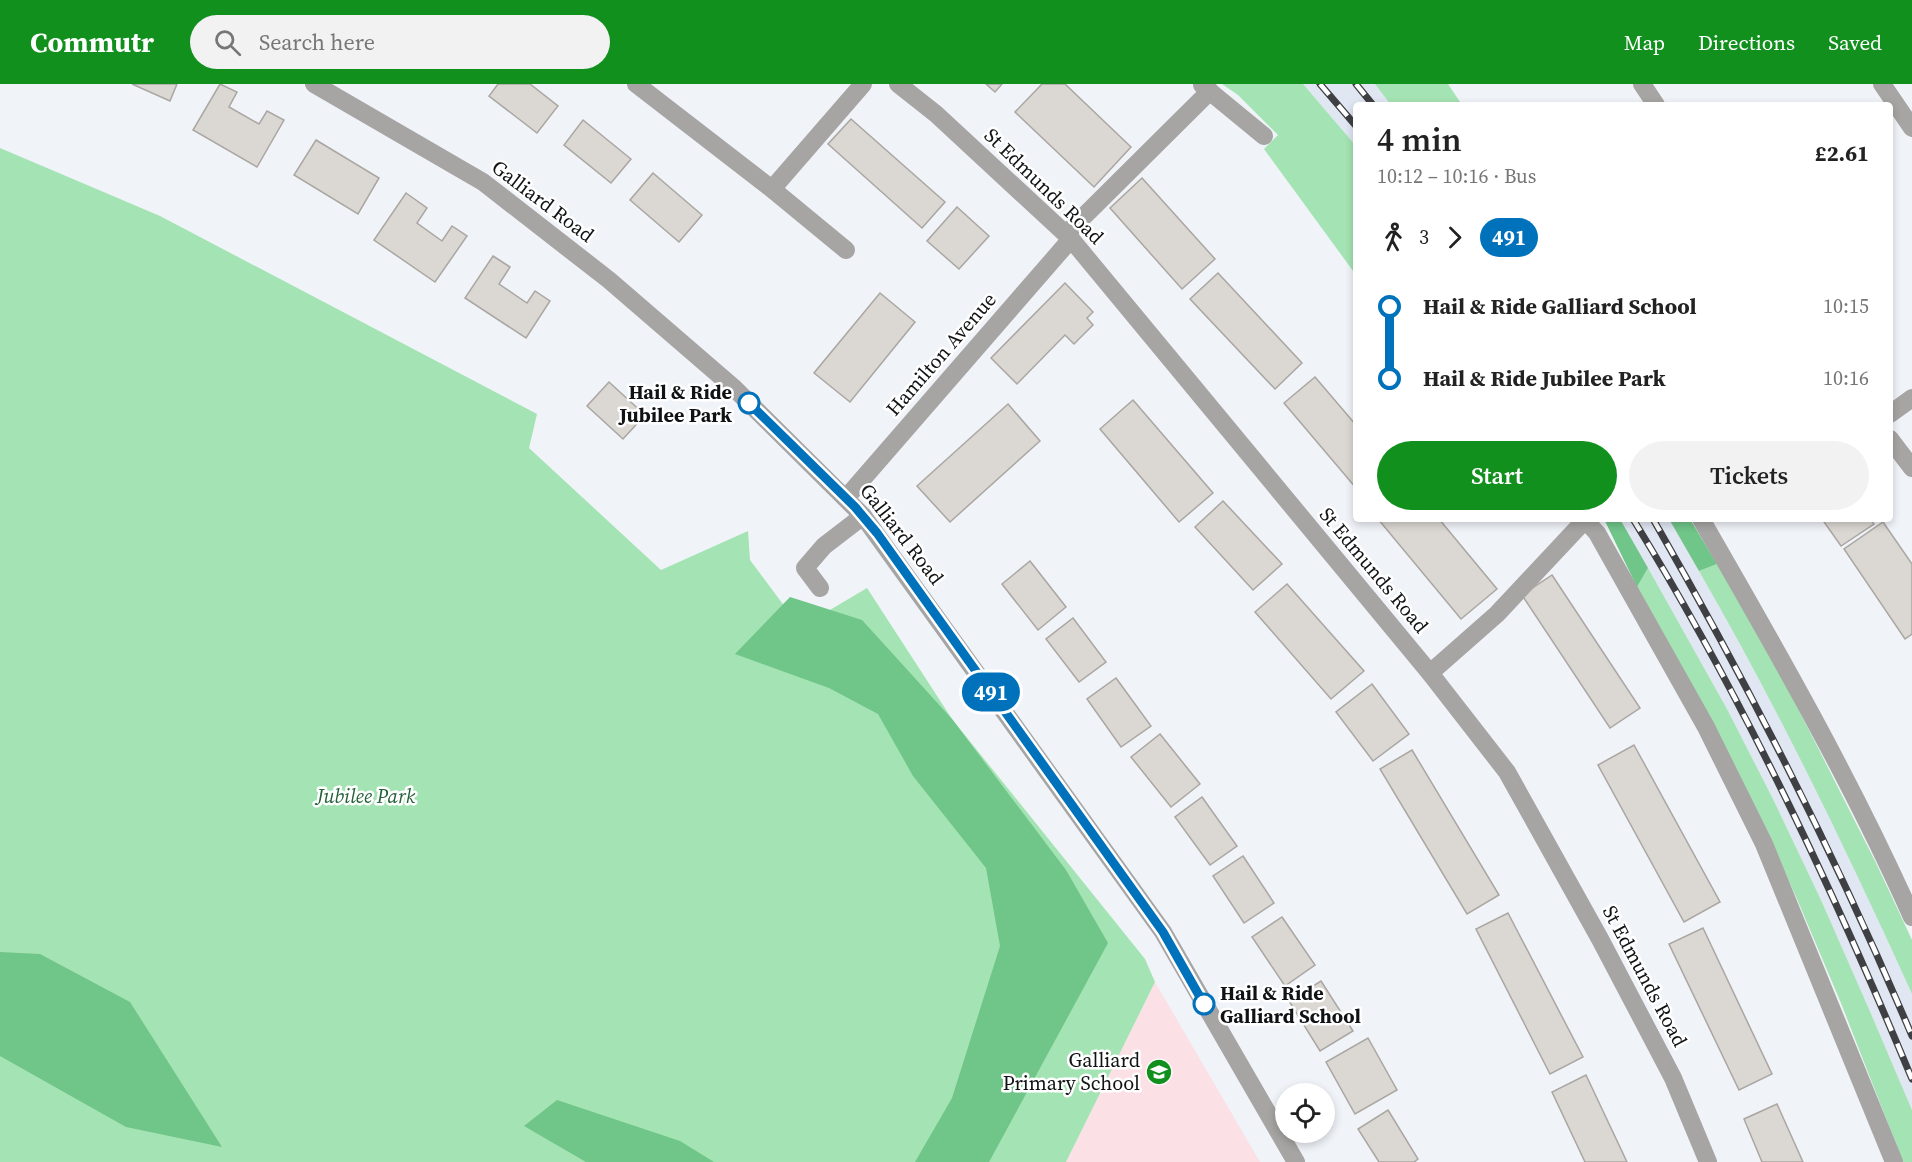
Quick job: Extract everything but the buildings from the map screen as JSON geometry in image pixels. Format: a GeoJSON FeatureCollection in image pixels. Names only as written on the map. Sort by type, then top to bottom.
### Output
{"type":"FeatureCollection","features":[{"type":"Feature","properties":{"kind":"street","name":"Galliard Road"},"geometry":{"type":"LineString","coordinates":[[314,84],[492,189],[609,280],[733,387],[863,516],[1163,932],[1296,1162]]}},
{"type":"Feature","properties":{"kind":"street"},"geometry":{"type":"LineString","coordinates":[[636,84],[772,189],[846,250]]}},
{"type":"Feature","properties":{"kind":"street"},"geometry":{"type":"LineString","coordinates":[[772,189],[863,84]]}},
{"type":"Feature","properties":{"kind":"street","name":"St Edmunds Road"},"geometry":{"type":"LineString","coordinates":[[898,84],[936,114],[1068,237],[1430,673],[1507,772],[1600,939],[1673,1078],[1708,1162]]}},
{"type":"Feature","properties":{"kind":"street"},"geometry":{"type":"LineString","coordinates":[[1642,84],[1654,102]]}},
{"type":"Feature","properties":{"kind":"street"},"geometry":{"type":"LineString","coordinates":[[1882,84],[1912,128]]}},
{"type":"Feature","properties":{"kind":"street","name":"Hamilton Avenue"},"geometry":{"type":"LineString","coordinates":[[846,498],[1068,237],[1205,88]]}},
{"type":"Feature","properties":{"kind":"street"},"geometry":{"type":"LineString","coordinates":[[1205,88],[1264,136]]}},
{"type":"Feature","properties":{"kind":"street"},"geometry":{"type":"LineString","coordinates":[[1893,412],[1912,399]]}},
{"type":"Feature","properties":{"kind":"street"},"geometry":{"type":"LineString","coordinates":[[1893,443],[1912,468]]}},
{"type":"Feature","properties":{"kind":"street"},"geometry":{"type":"LineString","coordinates":[[820,588],[805,568],[824,546],[863,516]]}},
{"type":"Feature","properties":{"kind":"street"},"geometry":{"type":"LineString","coordinates":[[1562,522],[1572,534]]}},
{"type":"Feature","properties":{"kind":"street"},"geometry":{"type":"LineString","coordinates":[[1430,673],[1497,614],[1583,522]]}},
{"type":"Feature","properties":{"kind":"street"},"geometry":{"type":"LineString","coordinates":[[1587,522],[1597,533],[1706,727],[1764,844],[1894,1162]]}},
{"type":"Feature","properties":{"kind":"street"},"geometry":{"type":"LineString","coordinates":[[1703,522],[1780,656],[1890,867],[1912,917]]}},
{"type":"Feature","properties":{"kind":"shaded area"},"geometry":{"type":"Polygon","coordinates":[[[1303,84],[1375,84],[1389,102],[1353,102],[1353,142],[1303,84]]]}},
{"type":"Feature","properties":{"kind":"shaded area"},"geometry":{"type":"Polygon","coordinates":[[[1622,522],[1671,522],[1720,607],[1791,739],[1858,875],[1912,994],[1912,1110],[1821,900],[1727,709],[1622,522]]]}},
{"type":"Feature","properties":{"kind":"shaded area","name":"Galliard Primary School"},"geometry":{"type":"Polygon","coordinates":[[[1155,982],[1260,1162],[1066,1162],[1155,982]]]}},
{"type":"Feature","properties":{"kind":"green space"},"geometry":{"type":"Polygon","coordinates":[[[1222,84],[1303,84],[1353,142],[1353,271],[1264,149],[1278,135],[1238,95],[1222,84]]]}},
{"type":"Feature","properties":{"kind":"green space"},"geometry":{"type":"Polygon","coordinates":[[[1375,84],[1448,84],[1460,102],[1389,102],[1375,84]]]}},
{"type":"Feature","properties":{"kind":"green space","name":"Jubilee Park"},"geometry":{"type":"Polygon","coordinates":[[[0,148],[160,216],[537,414],[529,448],[661,570],[748,531],[750,560],[788,611],[808,623],[867,588],[952,719],[1145,959],[1155,982],[1066,1162],[0,1162],[0,148]]]}},
{"type":"Feature","properties":{"kind":"green space"},"geometry":{"type":"Polygon","coordinates":[[[1605,522],[1622,522],[1648,568],[1637,587],[1605,522]]]}},
{"type":"Feature","properties":{"kind":"green space"},"geometry":{"type":"Polygon","coordinates":[[[1671,522],[1692,522],[1717,564],[1699,571],[1671,522]]]}},
{"type":"Feature","properties":{"kind":"green space"},"geometry":{"type":"Polygon","coordinates":[[[1717,564],[1770,654],[1876,863],[1912,940],[1912,994],[1811,780],[1699,571],[1717,564]]]}},
{"type":"Feature","properties":{"kind":"green space"},"geometry":{"type":"Polygon","coordinates":[[[1648,568],[1727,709],[1821,900],[1912,1110],[1912,1162],[1903,1162],[1841,1003],[1797,899],[1738,772],[1637,587],[1648,568]]]}},
{"type":"Feature","properties":{"kind":"green space"},"geometry":{"type":"Polygon","coordinates":[[[790,597],[862,620],[952,719],[1066,870],[1108,943],[989,1162],[915,1162],[952,1098],[1000,946],[986,868],[913,776],[878,714],[829,688],[735,654],[790,597]]]}},
{"type":"Feature","properties":{"kind":"green space"},"geometry":{"type":"Polygon","coordinates":[[[0,952],[40,954],[130,1002],[222,1147],[126,1127],[0,1056],[0,952]]]}},
{"type":"Feature","properties":{"kind":"green space"},"geometry":{"type":"Polygon","coordinates":[[[557,1100],[680,1141],[714,1162],[586,1162],[524,1126],[557,1100]]]}},
{"type":"Feature","properties":{"kind":"railway"},"geometry":{"type":"LineString","coordinates":[[1320,84],[1353,122]]}},
{"type":"Feature","properties":{"kind":"railway"},"geometry":{"type":"LineString","coordinates":[[1356,84],[1371,102]]}},
{"type":"Feature","properties":{"kind":"railway"},"geometry":{"type":"LineString","coordinates":[[1635,522],[1711,654],[1783,793],[1850,935],[1912,1079]]}},
{"type":"Feature","properties":{"kind":"railway"},"geometry":{"type":"LineString","coordinates":[[1655,522],[1790,773],[1853,904],[1912,1036]]}},
{"type":"Feature","properties":{"kind":"bus line","name":"491"},"geometry":{"type":"LineString","coordinates":[[749,403],[855,507],[877,533],[1163,932],[1204,1004]]}},
{"type":"Feature","properties":{"kind":"place","name":"Hail & Ride Jubilee Park"},"geometry":{"type":"Point","coordinates":[749,403]}},
{"type":"Feature","properties":{"kind":"place","name":"Hail & Ride Galliard School"},"geometry":{"type":"Point","coordinates":[1204,1004]}},
{"type":"Feature","properties":{"kind":"place","name":"Galliard Primary School"},"geometry":{"type":"Point","coordinates":[1159,1072]}}]}
